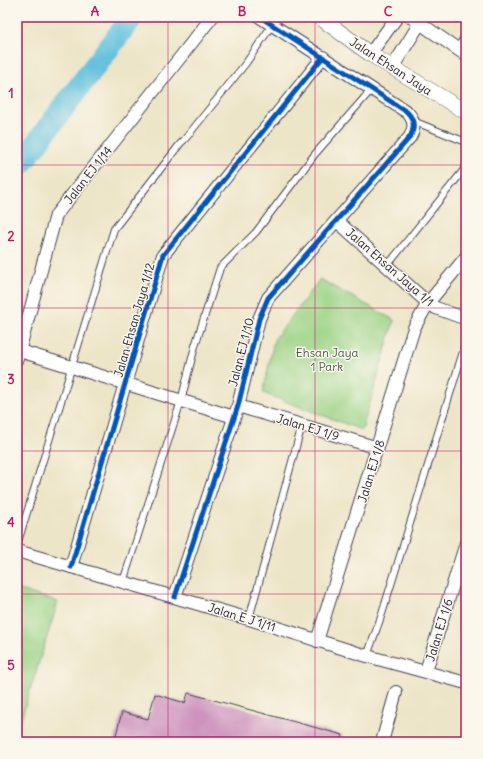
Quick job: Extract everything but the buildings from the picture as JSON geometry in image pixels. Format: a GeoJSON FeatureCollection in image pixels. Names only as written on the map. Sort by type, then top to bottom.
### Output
{"type":"FeatureCollection","features":[{"type":"Feature","properties":{"kind":"street","name":"Jalan EJ 1/14"},"geometry":{"type":"LineString","coordinates":[[18,355],[56,215],[212,17]]}},
{"type":"Feature","properties":{"kind":"street"},"geometry":{"type":"LineString","coordinates":[[260,17],[323,57],[410,116]]}},
{"type":"Feature","properties":{"kind":"street","name":"Jalan Ehsan Jaya"},"geometry":{"type":"LineString","coordinates":[[319,17],[370,54],[466,112]]}},
{"type":"Feature","properties":{"kind":"street"},"geometry":{"type":"LineString","coordinates":[[370,54],[397,17]]}},
{"type":"Feature","properties":{"kind":"street"},"geometry":{"type":"LineString","coordinates":[[392,68],[416,20],[461,52]]}},
{"type":"Feature","properties":{"kind":"street","name":"Jalan Ehsan Jaya 1/12"},"geometry":{"type":"LineString","coordinates":[[71,567],[163,255],[323,57]]}},
{"type":"Feature","properties":{"kind":"street","name":"Jalan EJ 1/10"},"geometry":{"type":"LineString","coordinates":[[175,597],[236,411],[259,319],[268,298],[410,137],[414,127],[410,116]]}},
{"type":"Feature","properties":{"kind":"street","name":"Jalan Ehsan Jaya 1/1"},"geometry":{"type":"LineString","coordinates":[[337,221],[428,303],[436,308],[466,319]]}},
{"type":"Feature","properties":{"kind":"street","name":"Jalan EJ 1/8"},"geometry":{"type":"LineString","coordinates":[[317,641],[414,328],[428,303],[466,257]]}},
{"type":"Feature","properties":{"kind":"street","name":"Jalan EJ 1/9"},"geometry":{"type":"LineString","coordinates":[[18,355],[73,367],[181,401],[302,425],[378,448]]}},
{"type":"Feature","properties":{"kind":"street","name":"Jalan EJ 1/6"},"geometry":{"type":"LineString","coordinates":[[426,671],[466,543]]}},
{"type":"Feature","properties":{"kind":"street","name":"Jalan E J 1/11"},"geometry":{"type":"LineString","coordinates":[[17,551],[249,619],[367,656],[466,683]]}},
{"type":"Feature","properties":{"kind":"street"},"geometry":{"type":"LineString","coordinates":[[382,742],[396,692]]}},
{"type":"Feature","properties":{"kind":"lane"},"geometry":{"type":"LineString","coordinates":[[17,545],[73,367],[114,229],[180,144],[246,63],[272,24]]}},
{"type":"Feature","properties":{"kind":"lane"},"geometry":{"type":"LineString","coordinates":[[461,52],[466,34]]}},
{"type":"Feature","properties":{"kind":"lane"},"geometry":{"type":"LineString","coordinates":[[123,582],[181,401],[195,346],[220,268],[256,232],[316,154],[372,90]]}},
{"type":"Feature","properties":{"kind":"lane"},"geometry":{"type":"LineString","coordinates":[[410,116],[466,142]]}},
{"type":"Feature","properties":{"kind":"lane"},"geometry":{"type":"LineString","coordinates":[[387,266],[466,167]]}},
{"type":"Feature","properties":{"kind":"lane"},"geometry":{"type":"LineString","coordinates":[[367,656],[382,614],[466,342]]}},
{"type":"Feature","properties":{"kind":"lane"},"geometry":{"type":"LineString","coordinates":[[249,619],[302,425]]}},
{"type":"Feature","properties":{"kind":"green space","name":"Ehsan Jaya 1 Park"},"geometry":{"type":"Polygon","coordinates":[[[320,279],[394,320],[362,430],[263,393],[274,340],[320,279]]]}},
{"type":"Feature","properties":{"kind":"green space"},"geometry":{"type":"Polygon","coordinates":[[[17,589],[58,602],[17,732],[17,589]]]}},
{"type":"Feature","properties":{"kind":"waterway"},"geometry":{"type":"LineString","coordinates":[[17,169],[132,17]]}},
{"type":"Feature","properties":{"kind":"cycle path"},"geometry":{"type":"LineString","coordinates":[[175,597],[238,406],[259,319],[268,298],[410,137],[413,130],[413,121],[407,112],[260,17]]}},
{"type":"Feature","properties":{"kind":"cycle path"},"geometry":{"type":"LineString","coordinates":[[71,567],[163,255],[323,57]]}}]}
